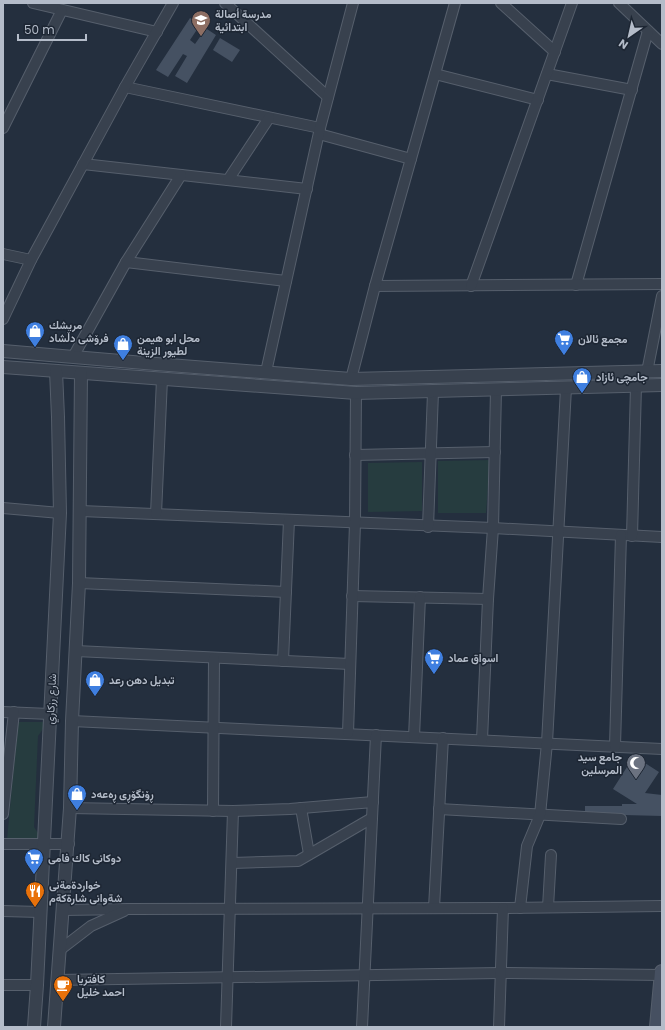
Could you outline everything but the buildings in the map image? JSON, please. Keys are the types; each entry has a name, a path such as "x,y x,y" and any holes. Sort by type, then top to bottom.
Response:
{"main road":[{"path":"657,1027 661,1004 662,972"}],"street":[{"path":"33,3 44,4 62,10 157,32"},
{"path":"3,319 31,260 125,87 173,3"},
{"path":"226,3 328,97"},
{"path":"266,372 328,97 353,3"},
{"path":"351,379 375,286 455,3"},
{"path":"501,3 555,52"},
{"path":"471,286 572,3"},
{"path":"619,3 662,44"},
{"path":"3,128 62,10"},
{"path":"576,285 648,31"},
{"path":"435,74 538,100"},
{"path":"547,74 632,90"},
{"path":"125,87 269,118 320,131 411,159"},
{"path":"228,180 269,118"},
{"path":"83,164 307,189"},
{"path":"73,357 126,262 181,175"},
{"path":"3,254 31,260"},
{"path":"126,262 286,281"},
{"path":"375,286 662,284"},
{"path":"647,372 662,296"},
{"path":"3,351 351,379 662,371"},
{"path":"3,367 356,393 662,385"},
{"name":"شارع رزكاري","path":"34,1027 60,513 56,371"},
{"name":"شارع رزكاري","path":"54,1027 69,844 72,720 79,583 81,373"},
{"path":"306,390 307,375"},
{"path":"156,514 162,379"},
{"path":"632,536 636,386"},
{"path":"520,908 527,846 540,815 559,532 566,388"},
{"path":"482,740 488,599 493,528 496,390"},
{"path":"428,526 433,392"},
{"path":"348,733 355,523 356,393"},
{"path":"58,417 81,417"},
{"path":"355,455 495,452"},
{"path":"3,508 60,513"},
{"path":"80,511 493,528 662,537"},
{"path":"283,661 289,520"},
{"path":"614,746 621,535"},
{"path":"79,583 286,592"},
{"path":"352,596 488,599"},
{"path":"414,736 420,597"},
{"path":"76,652 350,664"},
{"path":"213,811 214,658"},
{"path":"3,712 50,714"},
{"path":"3,814 14,712"},
{"path":"72,720 662,749"},
{"path":"362,1027 376,735"},
{"path":"434,908 443,738"},
{"path":"70,808 233,811 301,808 373,802"},
{"path":"301,808 309,854"},
{"path":"439,809 621,819"},
{"path":"226,1027 233,811"},
{"path":"232,863 298,861 372,818"},
{"path":"3,844 69,844"},
{"path":"548,907 551,855"},
{"path":"63,910 662,906"},
{"path":"499,1027 503,908"},
{"path":"60,949 91,926 128,909"},
{"path":"3,911 40,912"},
{"path":"57,980 228,976 500,973 662,975"},
{"path":"3,985 37,985"}],"green space":[{"path":"490,460 486,513 438,513 438,461"},
{"path":"422,462 422,511 368,512 368,463"},
{"path":"18,722 45,722 43,729 38,736 34,827 38,833 38,840 7,840"}],"place":[{"name":"مدرسة أصالة ابتدائية","path":"201,37"},
{"name":"مريشك فرۆشى دڵشاد","path":"35,348"},
{"name":"مجمع ئالان","path":"564,356"},
{"name":"محل ابو هيمن لطيور الزينة","path":"123,361"},
{"name":"جامچی ئازاد","path":"582,394"},
{"name":"اسواق عماد","path":"434,675"},
{"name":"تبديل دهن رعد","path":"95,697"},
{"name":"جامع سيد المرسلين","path":"636,780"},
{"name":"ڕۆنگۆڕی ڕەعەد","path":"77,811"},
{"name":"دوكانى كاك فامى","path":"34,875"},
{"name":"خواردةمةنى شةوانى شارةكةم","path":"35,908"},
{"name":"كافتريا احمد خليل","path":"63,1002"}]}
